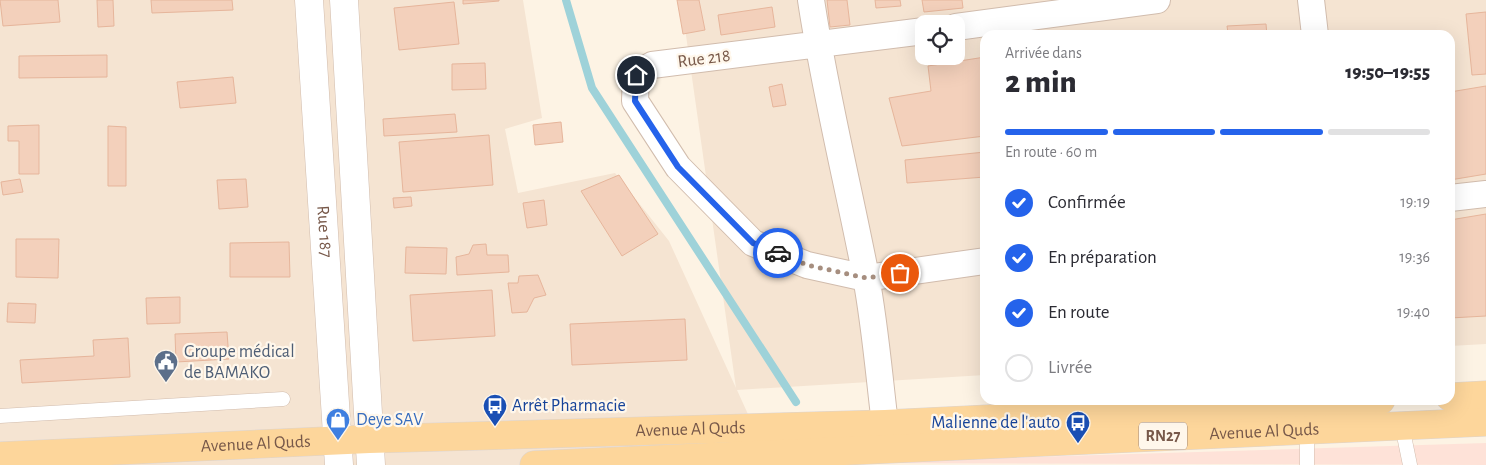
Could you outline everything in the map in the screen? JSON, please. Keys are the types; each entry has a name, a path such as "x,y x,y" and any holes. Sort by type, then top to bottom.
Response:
{"main road":[{"path":"1455,397 1486,395"},
{"name":"Avenue Al Quds","path":"0,456 370,452 773,428 1363,407 1402,426 1486,422"},
{"name":"Avenue Al Quds","path":"534,465 661,462 1307,430 1363,407"}],"street":[{"name":"Rue 187","path":"308,0 339,453"},
{"name":"Rue 187","path":"344,0 370,452"},
{"path":"810,0 817,45 866,278 874,327 885,424"},
{"path":"965,26 1157,0"},
{"path":"1311,0 1314,30"},
{"name":"Rue 218","path":"866,278 807,265 753,243 678,167 635,101 636,75 652,65 915,32"},
{"path":"1455,197 1486,194"},
{"path":"866,278 980,262"}],"lane":[{"path":"0,416 283,399"},
{"path":"1402,426 1410,465"},
{"path":"1307,430 1307,465"}],"shaded area":[{"path":"0,0 523,0 542,118 505,129 518,193 615,173 669,241 736,388 681,0 1486,0 1486,344 1455,346 1455,30 980,30 980,375 737,390 771,465 0,465"},
{"path":"1486,443 1486,465 840,463"}],"building":[{"path":"0,0 58,0 60,22 3,26"},
{"path":"97,0 113,0 114,26 98,27"},
{"path":"151,0 232,0 233,10 152,13"},
{"path":"463,0 499,0 499,1 463,4"},
{"path":"677,0 699,0 705,30 683,34"},
{"path":"827,0 847,0 850,25 830,27"},
{"path":"875,0 900,0 901,6 876,8"},
{"path":"922,0 962,0 963,8 924,12"},
{"path":"454,2 459,44 399,50 394,8"},
{"path":"772,7 775,27 721,35 718,15"},
{"path":"1486,12 1486,74 1472,75 1466,14"},
{"path":"1266,24 1267,30 1228,30 1227,26"},
{"path":"107,55 107,77 19,78 19,56"},
{"path":"980,58 980,137 902,146 889,98 931,91 928,66 965,65 965,60"},
{"path":"485,63 486,89 452,90 452,64"},
{"path":"233,77 236,103 180,108 177,82"},
{"path":"782,84 786,105 773,107 769,87"},
{"path":"1486,86 1486,174 1455,179 1455,91"},
{"path":"455,114 457,132 384,136 383,119"},
{"path":"561,122 563,142 535,145 533,125"},
{"path":"39,125 39,174 19,174 19,141 8,141 8,126"},
{"path":"108,126 126,127 126,186 108,186"},
{"path":"489,135 493,185 403,192 399,142"},
{"path":"980,152 980,177 907,183 905,160"},
{"path":"619,175 658,234 622,256 581,191"},
{"path":"20,179 23,192 3,195 1,182"},
{"path":"246,179 248,207 219,209 217,180"},
{"path":"411,197 412,206 394,208 393,198"},
{"path":"544,200 547,225 527,228 523,203"},
{"path":"1486,214 1486,316 1455,318 1455,219"},
{"path":"16,239 59,239 58,278 16,277"},
{"path":"289,242 290,277 230,277 230,243"},
{"path":"486,244 487,255 508,255 509,272 457,275 456,257 469,254 473,245"},
{"path":"406,247 447,248 446,274 405,273"},
{"path":"538,275 546,295 534,298 527,312 512,313 508,283 518,283 519,276"},
{"path":"492,290 495,336 413,341 410,295"},
{"path":"180,297 180,323 147,324 146,298"},
{"path":"8,303 36,304 35,323 7,322"},
{"path":"685,319 687,360 572,365 570,324"},
{"path":"227,332 229,359 176,362 175,334"},
{"path":"128,338 130,377 22,383 20,360 94,356 93,340"}],"waterway":[{"path":"566,0 592,88 796,402"}],"way so far":[{"path":"778,253 807,265 866,278 900,273"}],"place":[{"name":"Groupe médical de BAMAKO","path":"166,383"},
{"name":"Arrêt Pharmacie","path":"495,427"},
{"name":"Deye SAV","path":"338,441"},
{"name":"Malienne de l'auto","path":"1078,444"}],"route":[{"path":"636,75 635,101 678,167 753,243 778,253"}]}
